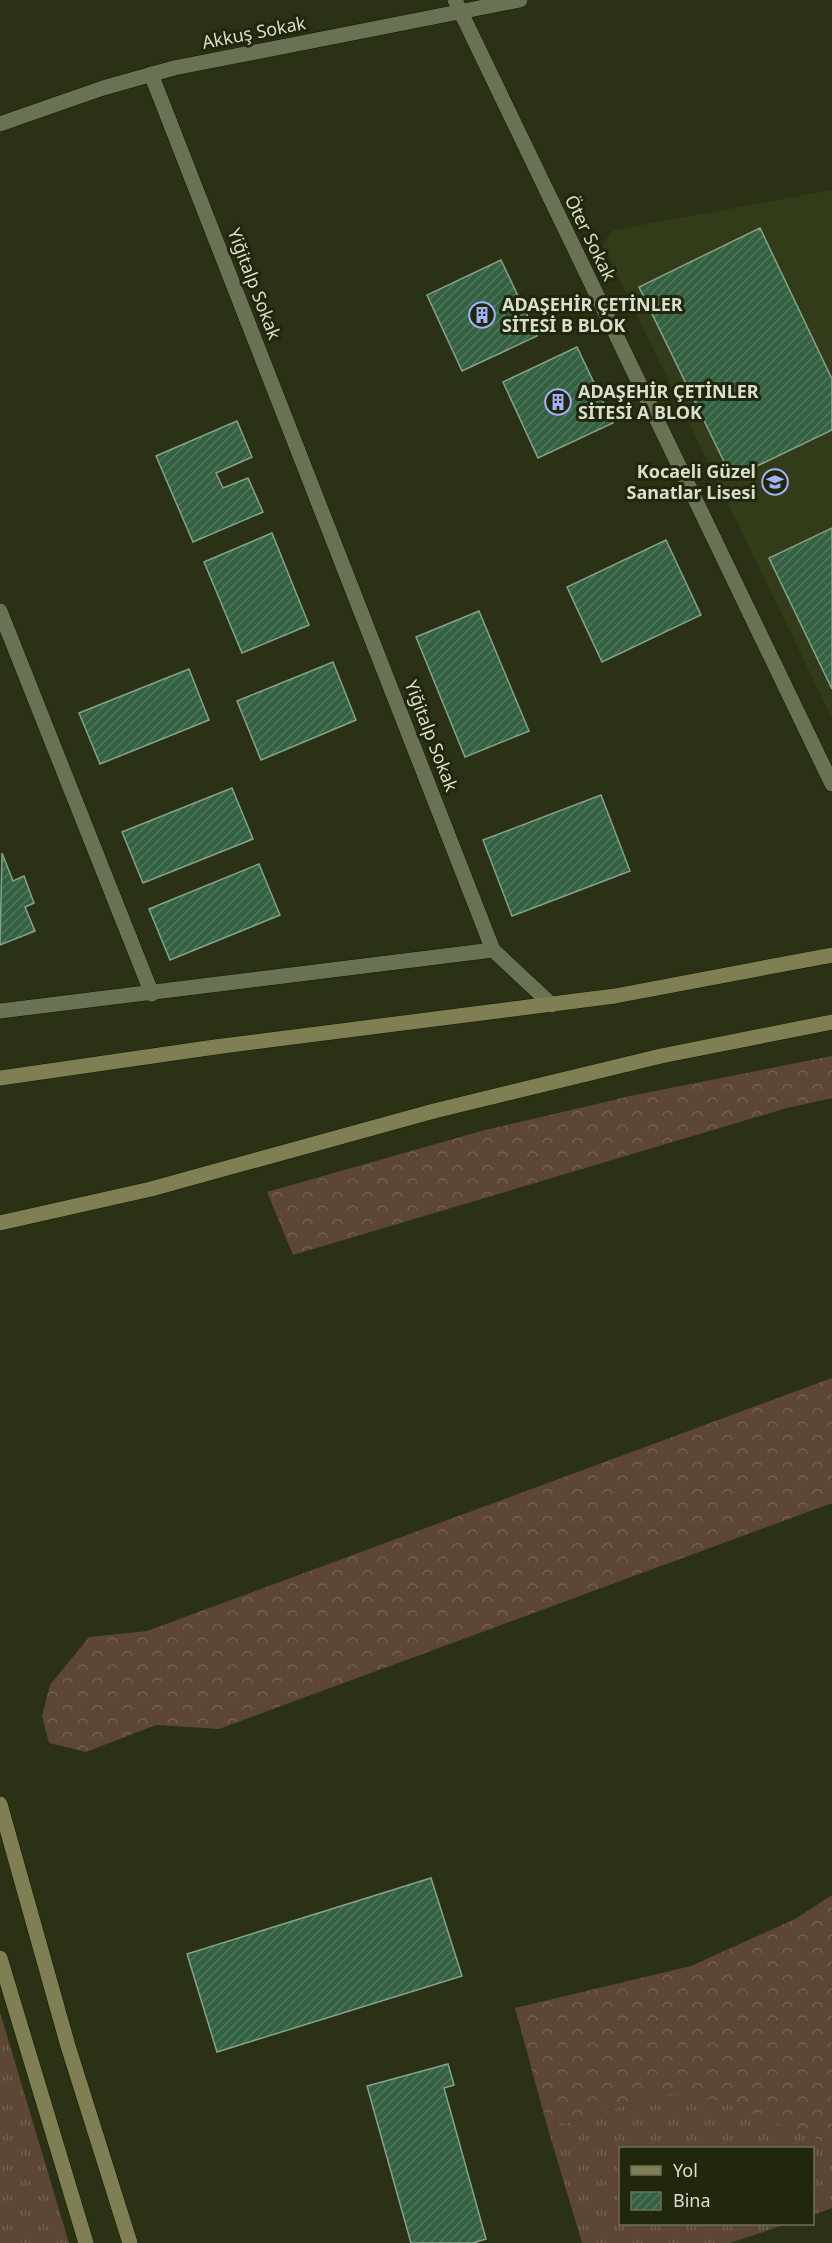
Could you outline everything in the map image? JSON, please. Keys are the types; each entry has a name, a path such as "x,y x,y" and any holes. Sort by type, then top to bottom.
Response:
{"main road":[{"path":"0,1078 615,996 832,955"},
{"path":"0,1223 151,1189 434,1111 650,1058 832,1022"},
{"path":"0,1804 68,2046 130,2243"},
{"path":"0,1958 30,2065 86,2243"}],"street":[{"name":"Akkuş Sokak","path":"0,124 151,74 459,7 520,0"},
{"name":"Öter Sokak","path":"459,7 832,784"},
{"name":"Yiğitalp Sokak","path":"151,74 493,950"},
{"path":"0,611 152,994"},
{"path":"0,1011 493,950 552,1005"}],"shaded area":[{"name":"Kocaeli Güzel Sanatlar Lisesi","path":"832,190 832,718 603,246 613,230"}],"green space":[{"path":"832,1056 832,1098 787,1108 293,1255 267,1192 485,1130 635,1095"},
{"path":"832,1378 832,1503 219,1729 156,1725 86,1752 49,1743 42,1716 50,1685 89,1637 147,1631"},
{"path":"832,1895 832,2145 722,2101 663,2093 548,2129 515,2008 691,1966 795,1919"},
{"path":"0,2012 69,2243 0,2243"},
{"path":"663,2093 722,2100 832,2145 832,2208 814,2215 814,2147 619,2147 619,2225 784,2225 730,2243 582,2243 548,2129"}],"building":[{"path":"760,228 832,379 832,430 732,478 639,287"},
{"name":"ADAŞEHİR ÇETİNLER SİTESİ B BLOK","path":"501,260 537,336 462,371 427,295"},
{"name":"ADAŞEHİR ÇETİNLER SİTESİ A BLOK","path":"577,347 613,423 538,458 503,382"},
{"path":"237,421 252,457 216,473 223,488 248,478 263,512 193,542 156,456"},
{"path":"832,528 832,689 769,558"},
{"path":"272,533 309,625 242,653 204,562"},
{"path":"666,540 701,615 602,662 567,587"},
{"path":"479,611 529,731 465,757 416,637"},
{"path":"333,662 356,720 261,760 237,701"},
{"path":"189,669 209,720 100,764 79,713"},
{"path":"232,788 253,839 143,883 122,832"},
{"path":"601,795 630,871 512,916 483,840"},
{"path":"2,853 13,881 24,876 34,903 25,907 35,931 0,945"},
{"path":"259,864 280,915 170,960 149,909"},
{"path":"431,1878 462,1976 217,2052 187,1954"},
{"path":"448,2064 454,2085 444,2088 486,2239 473,2243 411,2243 367,2086"}],"place":[{"name":"ADAŞEHİR ÇETİNLER SİTESİ B BLOK","path":"482,315"},
{"name":"ADAŞEHİR ÇETİNLER SİTESİ A BLOK","path":"558,402"},
{"name":"Kocaeli Güzel Sanatlar Lisesi","path":"775,482"}]}
